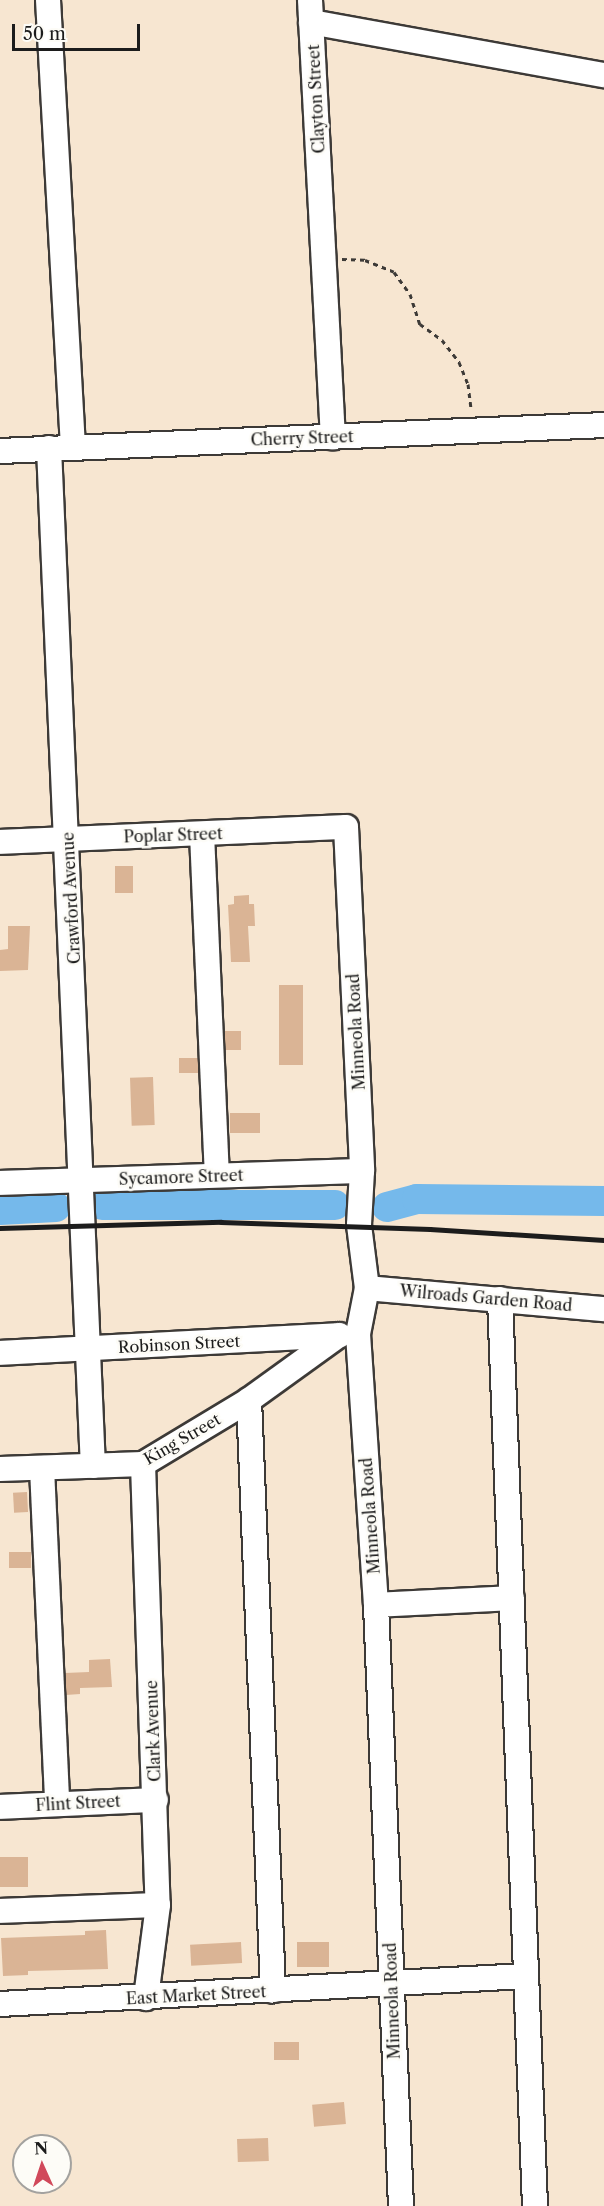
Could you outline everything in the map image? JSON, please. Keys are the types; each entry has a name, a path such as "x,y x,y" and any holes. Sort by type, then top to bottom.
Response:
{"street":[{"name":"Crawford Avenue","path":"48,0 61,448 68,839 93,1466"},
{"name":"Clayton Street","path":"333,437 310,11 604,75"},
{"name":"Cherry Street","path":"0,451 604,425"},
{"name":"Poplar Street","path":"0,842 346,827"},
{"name":"Minneola Road","path":"346,827 362,1171 359,1226 368,1288 348,1335 376,1605 401,2206"},
{"path":"202,834 217,1175"},
{"name":"Sycamore Street","path":"0,1183 362,1171"},
{"name":"Wilroads Garden Road","path":"368,1288 604,1309"},
{"path":"500,1299 535,2206"},
{"name":"Robinson Street","path":"0,1353 348,1335"},
{"name":"King Street","path":"0,1469 143,1464 249,1400 348,1335"},
{"path":"249,1400 273,1991"},
{"name":"Clark Avenue","path":"143,1464 158,1905 146,1998"},
{"path":"42,1468 57,1804"},
{"path":"376,1605 512,1598"},
{"name":"Flint Street","path":"0,1807 156,1800"},
{"path":"0,1911 158,1905"},
{"name":"East Market Street","path":"0,2004 526,1976"}],"path":[{"path":"325,260 365,260 394,273 410,294 420,324 442,340 459,362 468,384 473,430"}],"building":[{"path":"115,866 133,866 133,893 115,893"},
{"path":"249,895 249,904 254,904 255,926 248,926 250,962 231,962 228,905 234,904 234,896"},
{"path":"8,926 30,926 28,970 0,971 0,950 8,949"},
{"path":"279,985 303,985 303,1065 279,1065"},
{"path":"225,1031 241,1031 241,1050 225,1050"},
{"path":"179,1058 198,1058 198,1073 179,1073"},
{"path":"153,1077 155,1125 132,1126 130,1078"},
{"path":"230,1113 260,1113 260,1133 230,1133"},
{"path":"27,1492 28,1512 14,1513 13,1493"},
{"path":"9,1552 31,1552 31,1568 9,1568"},
{"path":"110,1659 112,1687 80,1688 80,1694 66,1695 65,1673 89,1672 89,1660"},
{"path":"0,1857 28,1857 28,1887 0,1887"},
{"path":"106,1930 108,1969 28,1971 28,1975 3,1976 1,1938 85,1935 85,1931"},
{"path":"241,1942 242,1963 191,1966 190,1945"},
{"path":"297,1942 329,1942 329,1967 297,1967"},
{"path":"274,2042 299,2042 299,2060 274,2060"},
{"path":"344,2102 346,2124 314,2127 312,2105"},
{"path":"268,2138 269,2161 238,2162 237,2139"}],"waterway":[{"path":"387,1207 417,1199 604,1201"},
{"path":"102,1205 335,1205"},
{"path":"0,1210 56,1207"}],"railway":[{"path":"0,1228 221,1222 430,1229 604,1240"}]}
